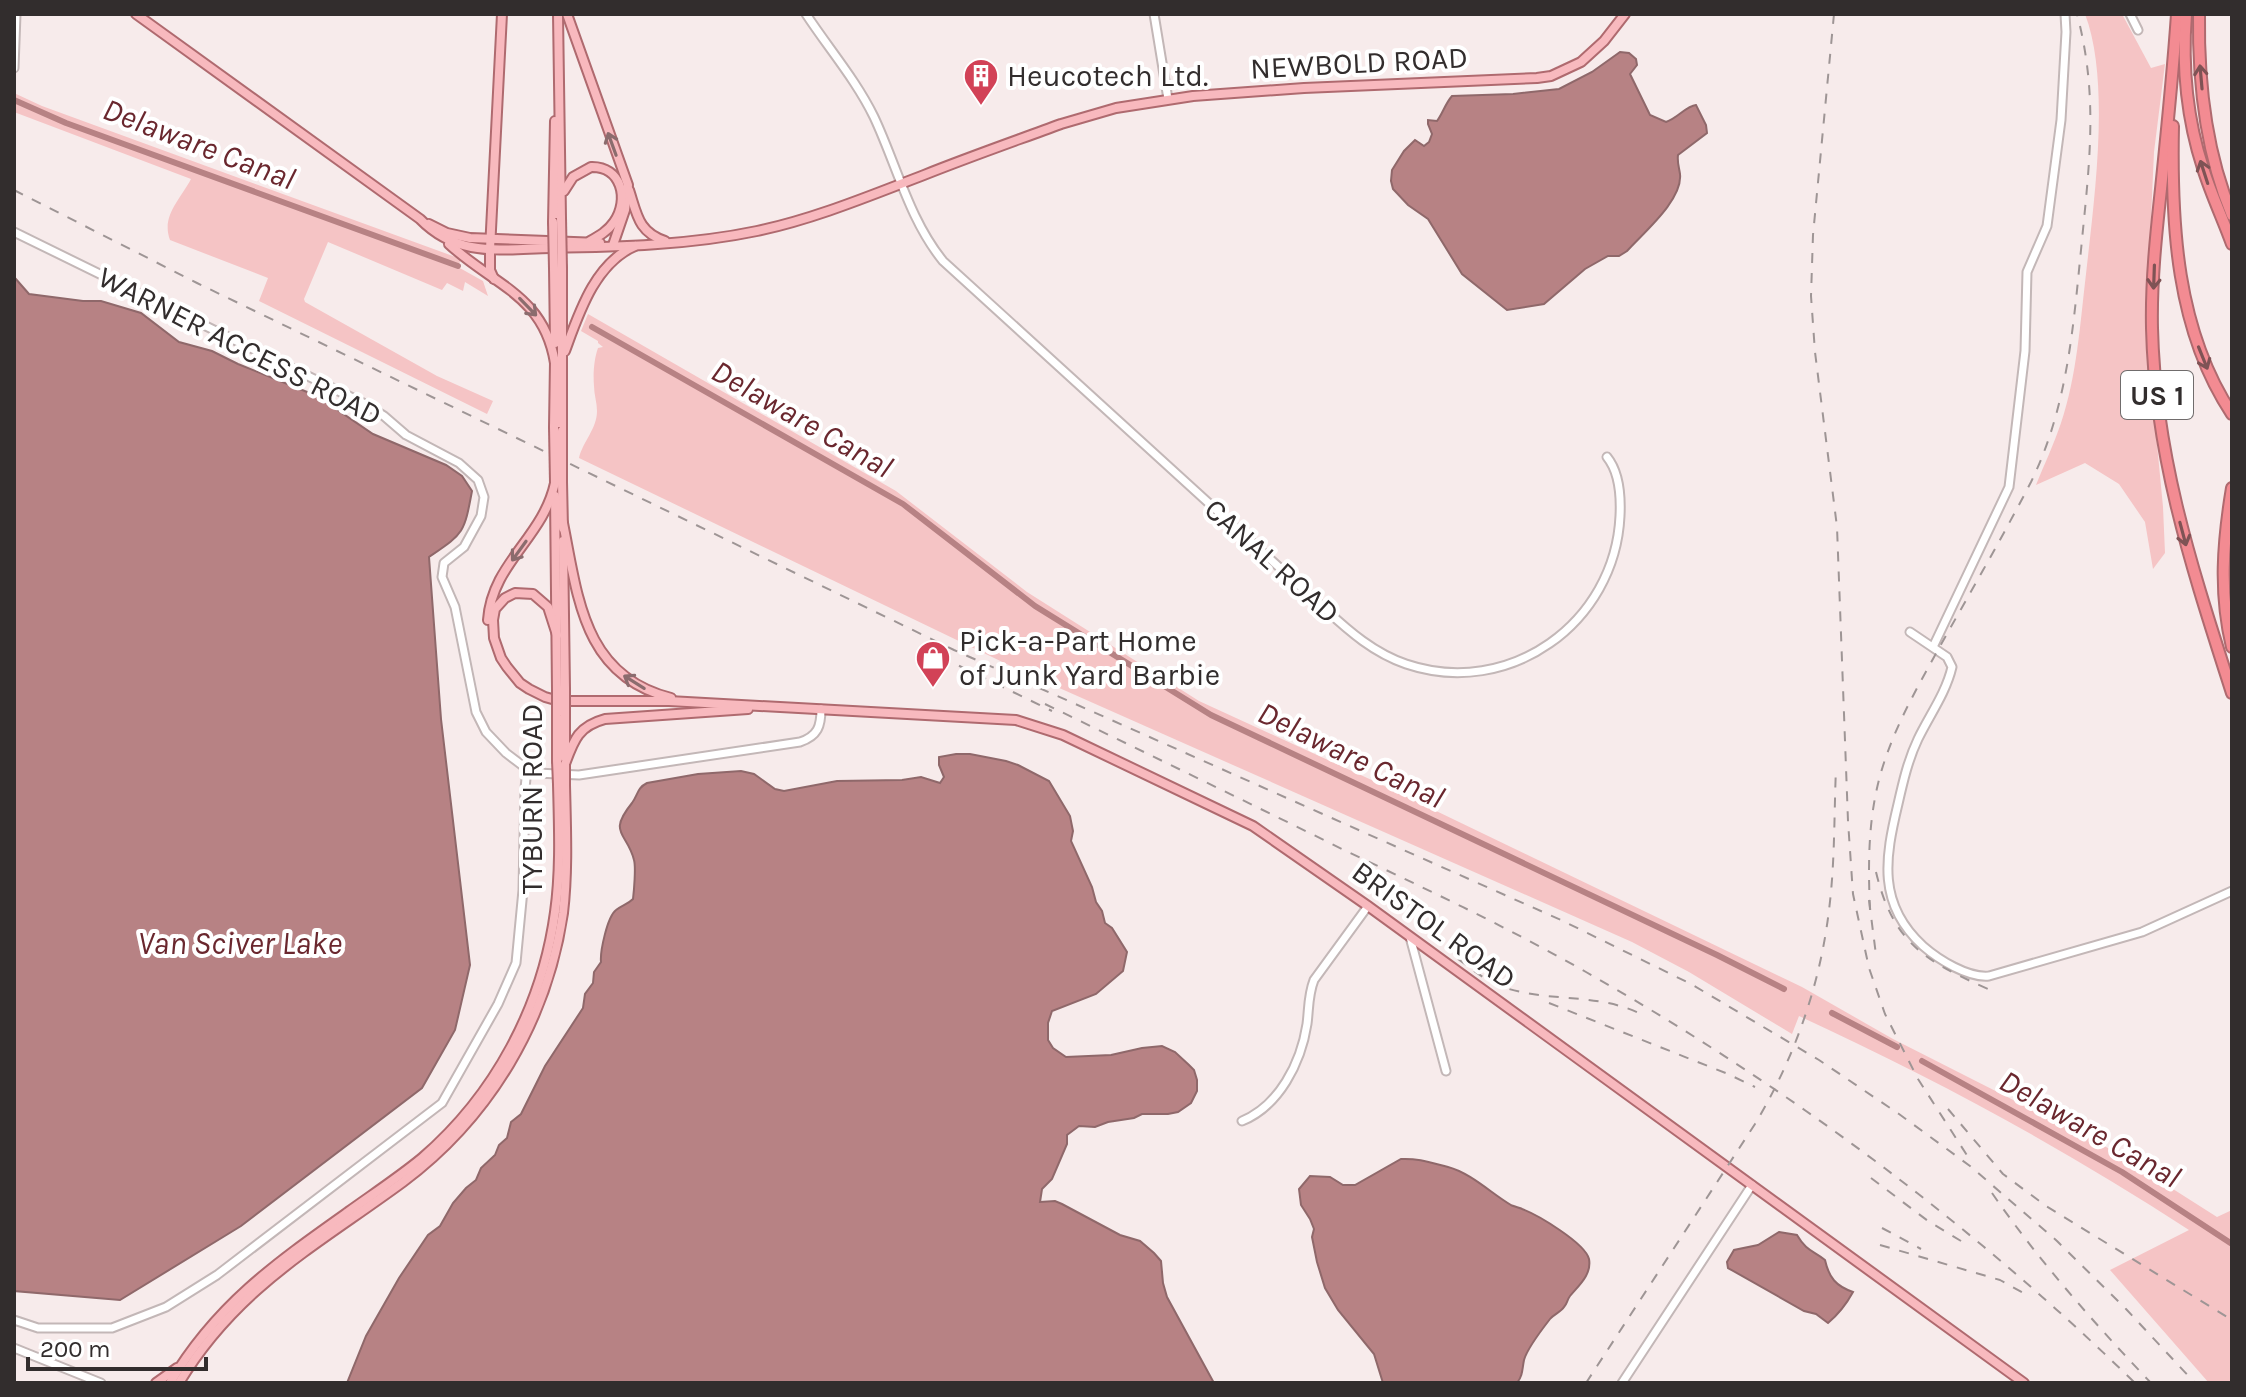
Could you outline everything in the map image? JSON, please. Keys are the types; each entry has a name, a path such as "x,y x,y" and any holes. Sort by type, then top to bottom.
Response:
{"highway":[{"name":"US 1","path":"2174,14 2171,88 2155,245 2153,347 2165,456 2185,541 2232,693"},
{"path":"2155,245 2160,134 2174,14"},
{"path":"2186,14 2185,68 2192,127 2203,170 2232,244"},
{"path":"2199,14 2201,76 2210,138 2217,174 2232,215"},
{"path":"2171,88 2174,215 2185,302 2205,364 2231,413"},
{"path":"2210,138 2232,201"},
{"path":"2232,488 2222,580 2232,647"}],"main road":[{"path":"136,14 420,219 515,293 539,318 558,363"},
{"path":"494,279 490,270 490,244 502,14"},
{"name":"TYBURN ROAD","path":"557,220 562,203 558,14"},
{"path":"567,14 643,228 657,238 674,243"},
{"name":"NEWBOLD ROAD","path":"490,244 600,247 674,243 784,225 1096,113 1168,99 1304,88 1551,76 1581,62 1604,41 1625,14"},
{"name":"TYBURN ROAD","path":"558,60 553,154 558,268 557,635 561,689"},
{"path":"562,203 568,183 585,168 603,168 616,178 622,190 621,208 610,227 590,241"},
{"path":"613,245 625,210 628,185"},
{"path":"420,219 456,236 490,244"},
{"path":"446,241 464,246 490,244"},
{"name":"NEWBOLD ROAD","path":"490,244 590,241 613,245"},
{"path":"558,363 600,272 613,259 642,244"},
{"path":"559,482 543,517 502,574 491,599 489,633 500,666 521,689 551,703 570,706 736,705"},
{"name":"TYBURN ROAD","path":"179,1383 203,1347 249,1296 282,1268 432,1159 469,1121 503,1075 533,1021 558,939 566,883 561,762 563,523 559,482"},
{"path":"563,523 580,604 592,638 607,660 633,682 660,695 736,705"},
{"path":"557,635 548,607 533,594 515,593 495,609 493,629 501,658 520,683 545,697 570,701 736,705"},
{"name":"BRISTOL ROAD","path":"736,705 998,717 1046,727 1253,826 1368,906 2024,1383"},
{"path":"561,762 578,734 605,719 764,706"},
{"name":"TYBURN ROAD","path":"170,1383 213,1322 260,1276 434,1147 466,1113 500,1067 533,1000 549,947 559,873 562,785"},
{"path":"156,1383 183,1362"}],"street":[{"path":"14,68 16,14"},
{"name":"CANAL ROAD","path":"806,14 867,103 926,237 952,271 1370,647 1408,665 1462,672 1487,669 1528,656 1554,641 1590,605 1610,568 1617,541 1620,492 1614,466 1607,457"},
{"path":"1154,14 1168,99"},
{"path":"1933,647 2009,487 2025,351 2027,272 2047,226 2061,120 2065,14"},
{"path":"2130,14 2138,30"},
{"name":"WARNER ACCESS ROAD","path":"14,232 365,404 406,435 459,463 478,480 484,497 481,516 464,547 444,563 442,577 455,607 476,712 497,745 527,769"},
{"path":"1910,632 1950,659 1952,664 1911,755 1889,839 1888,886 1897,911 1925,948 1965,971 1989,976 2142,932 2232,891"},
{"path":"14,1320 38,1328 112,1328 166,1307 217,1275 442,1103 498,1004 516,963 523,890 527,769 548,774 589,774 800,742 818,732 821,709"},
{"path":"1242,1121 1264,1109 1281,1090 1303,1044 1310,989 1314,980 1368,906"},
{"path":"1410,937 1446,1071"},
{"path":"1622,1383 1752,1185"},
{"path":"14,1348 101,1383"}],"shaded area":[{"path":"2085,14 2122,14 2151,68 2165,64 2154,152 2146,329 2165,553 2153,569 2145,522 2119,484 2085,463 2036,485 2058,431 2071,386 2093,212 2099,107 2093,42"},
{"path":"14,93 42,106 461,259 458,267 483,281 488,296 465,282 463,291 447,283 442,290 328,242 304,299 437,376 493,401 487,414 259,301 268,278 170,240 170,216 191,179 14,112"},
{"path":"588,314 896,491 1027,592 1199,701 1376,782 1802,987 1893,1039 2110,1149 2217,1217 2232,1210 2232,1383 2209,1383 2110,1270 2189,1230 2047,1143 1899,1064 1799,1016 1792,1034 1689,972 1632,942 1021,671 579,458 596,417 594,367 598,348 603,347 581,331"}],"water":[{"path":"1620,52 1629,53 1636,59 1637,65 1630,74 1650,115 1666,122 1696,105 1707,133 1678,155 1680,174 1675,194 1661,216 1627,251 1619,256 1608,256 1585,269 1544,304 1507,310 1462,274 1428,219 1393,189 1392,170 1415,140 1424,146 1429,142 1432,134 1428,120 1437,121 1452,96 1559,89 1592,72"},
{"name":"Van Sciver Lake","path":"14,259 15,278 29,294 101,301 141,313 179,342 212,351 317,396 373,434 446,465 462,476 472,491 461,531 429,557 441,719 470,965 455,1030 422,1088 241,1226 120,1300 14,1291"},
{"path":"956,754 1006,761 1049,781 1070,816 1071,841 1105,923 1112,928 1127,952 1123,971 1096,994 1052,1011 1048,1040 1053,1048 1066,1057 1111,1055 1162,1046 1175,1052 1194,1070 1197,1091 1191,1103 1178,1112 1142,1114 1095,1127 1079,1126 1067,1135 1067,1144 1052,1179 1042,1189 1040,1202 1062,1204 1120,1235 1140,1241 1154,1253 1161,1261 1167,1297 1214,1383 347,1383 366,1336 399,1278 428,1235 440,1226 453,1203 476,1180 481,1168 507,1138 511,1122 521,1114 545,1066 583,1008 585,994 601,962 610,920 616,910 633,899 634,860 620,827 641,787 647,783 698,774 741,771 754,774 775,789 784,791 837,781 921,777 940,783 944,777 939,757"},
{"path":"1401,1159 1431,1162 1465,1174 1511,1205 1560,1230 1586,1253 1589,1265 1584,1280 1528,1350 1517,1383 1383,1383 1374,1354 1338,1310 1325,1288 1312,1237 1314,1229 1301,1205 1299,1189 1310,1176 1330,1177 1343,1185 1355,1185"},
{"path":"1779,1232 1797,1235 1807,1248 1825,1260 1834,1280 1853,1292 1828,1323 1728,1268 1727,1262 1734,1250 1758,1245"}],"waterway":[{"name":"Delaware Canal","path":"14,100 66,123 458,266"},
{"name":"Delaware Canal","path":"592,327 903,504 1035,606 1211,715 1784,989"},
{"name":"Delaware Canal","path":"1832,1013 1897,1047"},
{"name":"Delaware Canal","path":"1922,1061 2122,1172 2232,1244"}],"railway":[{"path":"1834,14 1813,235 1811,296 1837,527 1853,894 1869,968 1885,1014 1918,1079 1970,1160"},
{"path":"1870,910 1869,859 1873,809 1891,742 1922,679 2031,482 2061,397 2075,310 2089,160 2088,74 2077,14"},
{"path":"14,190 197,283 954,650 1561,920 1691,984 1819,1060 1970,1166 2057,1241 2195,1383"},
{"path":"941,657 1052,711"},
{"path":"1045,704 1496,924 1586,972 1733,1061 1942,1212 2008,1267 2135,1383"},
{"path":"1586,1383 1755,1124 1793,1048 1812,994 1825,938 1832,875 1836,768"},
{"path":"1876,872 1892,916 1915,947 1946,969 1988,989"},
{"path":"1869,900 1876,955"},
{"path":"1458,959 1486,979 1506,988 1606,1003 1639,1013"},
{"path":"1549,1003 1755,1087"},
{"path":"1948,1109 2003,1174 2046,1206 2232,1320"},
{"path":"1871,1178 1928,1221 1966,1244"},
{"path":"1992,1193 2068,1291 2151,1383"},
{"path":"1882,1228 1921,1249"},
{"path":"1880,1245 2000,1280 2027,1295"}],"place":[{"name":"Heucotech Ltd.","path":"981,107"},
{"name":"Pick-a-Part Home of Junk Yard Barbie","path":"933,689"}]}
